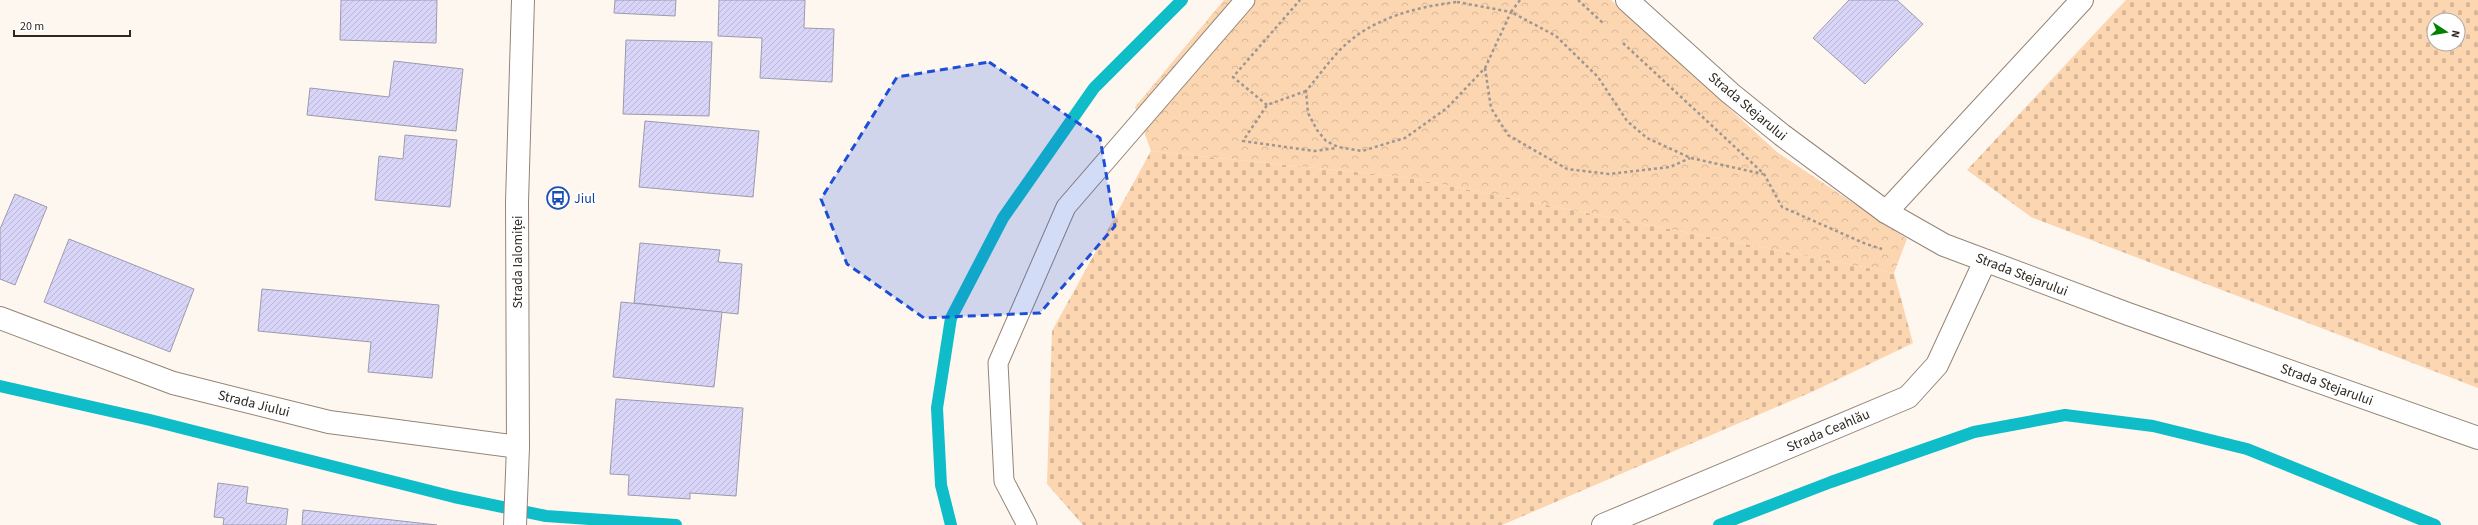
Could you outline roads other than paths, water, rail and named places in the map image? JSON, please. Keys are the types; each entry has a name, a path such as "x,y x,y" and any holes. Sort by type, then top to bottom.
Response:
{"street":[{"name":"Strada Ialomiței","path":"515,525 518,447 517,202 523,0"},
{"name":"Strada Stejarului","path":"1627,0 1730,93 1782,135 1886,212 1944,245 2128,314 2478,438"},
{"path":"1886,212 2082,0"},
{"name":"Strada Ceahlău","path":"1603,525 1908,397 1937,365 1985,261"},
{"name":"Strada Jiului","path":"0,318 174,383 321,420 518,447"}],"lane":[{"path":"1027,525 1004,481 998,363 1066,207 1245,0"}],"waterway":[{"path":"951,525 941,485 937,408 951,318 1003,218 1094,88 1182,0"},
{"path":"0,386 150,420 454,497 546,516 676,525"},
{"path":"1719,525 1831,482 1974,432 2065,415 2153,426 2247,449 2435,525"}],"place":[{"name":"Jiul","path":"558,198"}]}
